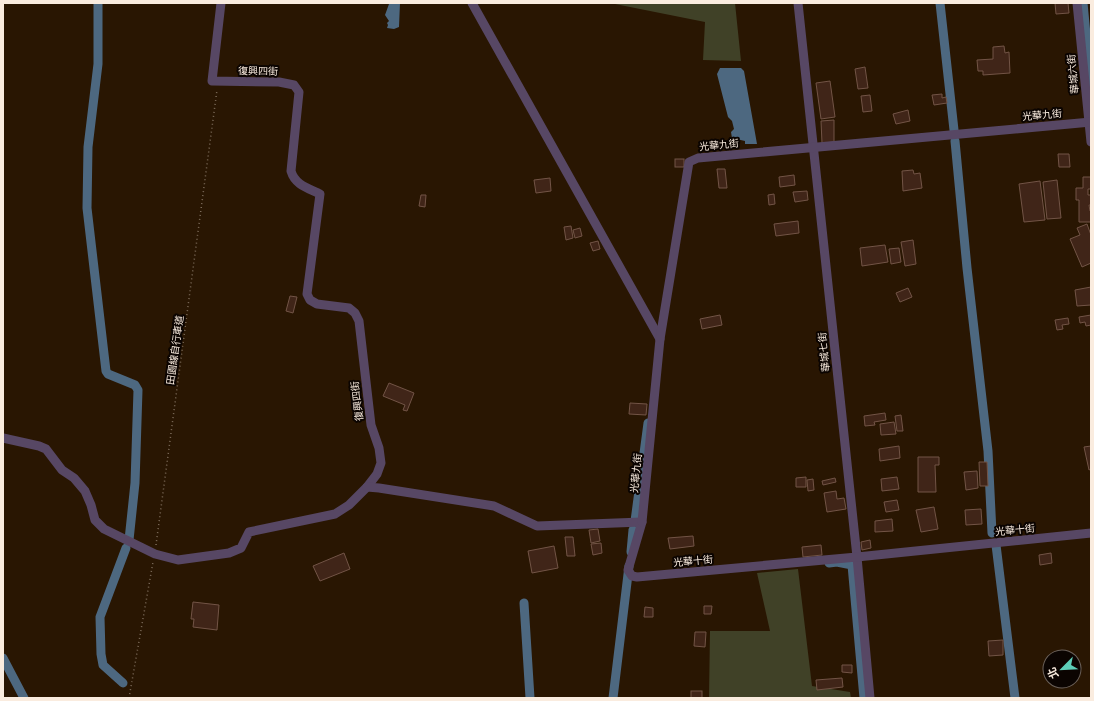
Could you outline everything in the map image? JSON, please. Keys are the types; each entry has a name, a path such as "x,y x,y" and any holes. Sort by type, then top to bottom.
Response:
{"street":[{"path":"218,81 212,81 221,3"},
{"path":"472,3 660,339"},
{"name":"華城七街","path":"798,3 857,557 870,698"},
{"name":"華城六街","path":"1076,3 1091,142"},
{"name":"復興四街","path":"3,438 46,449 62,470 74,478 85,492 94,520 104,529 155,554 178,560 229,553 241,548 249,532 335,514 348,505 378,474 381,463 379,448 371,425 359,321 355,313 349,308 317,304 310,300 307,294 320,194 298,183 293,177 291,171 299,92 294,85 279,82 218,81"},
{"name":"光華九街","path":"642,522 660,339 689,162 698,158 1090,122"},
{"path":"367,487 494,506 537,526 642,522"},
{"name":"光華十街","path":"642,522 628,570 632,576 638,577 857,557 1091,533"}],"path":[{"name":"田園線自行車道","path":"129,698 155,554 218,81"}],"green space":[{"path":"610,3 735,3 741,61 703,60 705,22"},
{"path":"798,569 812,686 850,692 851,698 709,698 710,631 770,631 757,573"}],"water":[{"path":"387,3 400,3 399,27 394,29 387,28 387,23 389,21 385,15 389,4"},
{"path":"720,68 741,68 744,71 757,144 745,144 745,141 732,138 731,132 734,129 732,121 728,117 717,74"}],"building":[{"path":"1055,3 1068,3 1069,13 1056,14"},
{"path":"1004,46 1005,53 1009,52 1010,73 983,75 983,71 978,71 977,60 993,59 993,47"},
{"path":"865,67 868,88 858,89 855,69"},
{"path":"830,81 835,117 821,119 816,83"},
{"path":"942,94 942,98 946,97 947,103 934,105 932,95"},
{"path":"870,95 872,111 863,112 861,96"},
{"path":"908,110 910,121 896,124 893,114"},
{"path":"834,120 834,142 822,143 821,121"},
{"path":"1058,154 1069,154 1070,167 1059,167"},
{"path":"675,159 684,159 684,167 675,167"},
{"path":"717,169 725,169 727,188 719,188"},
{"path":"913,170 914,174 920,173 922,188 903,191 902,171"},
{"path":"794,175 795,185 780,187 779,177"},
{"path":"1083,177 1091,177 1091,189 1088,189 1088,195 1091,195 1091,205 1089,205 1090,211 1091,210 1091,222 1079,222 1079,200 1076,200 1076,188 1083,188"},
{"path":"550,178 551,191 536,193 534,180"},
{"path":"1057,180 1061,218 1047,219 1043,182"},
{"path":"1040,181 1045,220 1024,222 1019,184"},
{"path":"807,191 808,200 795,202 793,192"},
{"path":"774,194 775,204 769,205 768,195"},
{"path":"421,195 426,195 425,207 419,206"},
{"path":"798,221 799,233 776,236 774,224"},
{"path":"1087,224 1091,235 1091,263 1082,267 1070,239 1080,235 1077,228"},
{"path":"571,226 573,238 566,240 564,227"},
{"path":"580,228 582,236 575,238 573,230"},
{"path":"913,240 916,264 905,266 901,242"},
{"path":"598,241 600,249 593,251 590,243"},
{"path":"885,245 888,262 862,266 860,248"},
{"path":"899,248 901,262 891,264 889,249"},
{"path":"1091,287 1091,305 1077,306 1075,290"},
{"path":"908,288 912,297 900,302 896,293"},
{"path":"290,296 297,297 293,313 286,311"},
{"path":"720,315 722,325 702,329 700,319"},
{"path":"1091,315 1091,325 1086,326 1085,322 1080,323 1079,317"},
{"path":"1068,318 1069,324 1062,325 1063,329 1057,330 1055,320"},
{"path":"389,383 414,393 407,411 403,410 405,405 383,396"},
{"path":"630,403 647,404 646,415 629,414"},
{"path":"885,413 886,420 874,422 875,425 865,426 864,416"},
{"path":"901,415 903,431 897,431 895,416"},
{"path":"894,422 896,434 881,435 880,424"},
{"path":"899,446 900,458 880,461 879,449"},
{"path":"1091,446 1091,469 1089,470 1084,447"},
{"path":"918,457 939,457 939,465 935,465 936,492 918,492"},
{"path":"979,462 987,462 988,486 980,486"},
{"path":"977,471 978,488 966,490 964,472"},
{"path":"806,477 806,487 796,487 796,478"},
{"path":"897,477 899,489 882,491 881,479"},
{"path":"835,478 836,482 823,485 822,481"},
{"path":"813,479 814,490 808,491 807,480"},
{"path":"836,491 837,499 844,498 846,509 827,512 824,493"},
{"path":"897,500 899,510 886,512 884,502"},
{"path":"934,507 938,529 921,532 916,510"},
{"path":"981,509 982,524 966,525 965,510"},
{"path":"892,519 893,531 875,532 875,521"},
{"path":"598,529 600,541 591,543 589,530"},
{"path":"693,536 694,546 670,549 668,538"},
{"path":"565,537 573,537 575,556 567,556"},
{"path":"870,540 871,548 862,550 861,542"},
{"path":"601,543 602,553 593,555 591,544"},
{"path":"821,545 822,555 803,557 802,547"},
{"path":"554,546 558,568 532,573 528,551"},
{"path":"344,553 350,569 320,581 313,566"},
{"path":"1051,553 1052,563 1040,565 1039,555"},
{"path":"193,602 219,605 217,630 193,627 194,619 191,619"},
{"path":"704,606 712,606 711,614 704,614"},
{"path":"645,607 653,608 653,617 644,617"},
{"path":"695,632 706,632 705,647 694,646"},
{"path":"1003,640 1003,655 989,656 988,641"},
{"path":"842,665 852,665 852,673 842,672"},
{"path":"842,678 843,687 817,690 816,680"},
{"path":"691,691 702,691 702,698 691,698"}],"waterway":[{"path":"98,3 98,64 88,147 87,208 106,371 108,374 135,385 138,390 135,483 129,540"},
{"path":"940,3 954,130"},
{"path":"1083,3 1091,87"},
{"path":"955,141 967,268 988,451 992,533"},
{"path":"635,521 648,423"},
{"path":"631,552 633,530"},
{"path":"996,545 1015,698"},
{"path":"123,683 103,665 101,654 100,617 126,548"},
{"path":"829,563 837,562 852,565 864,698"},
{"path":"613,698 629,566"},
{"path":"524,603 530,698"},
{"path":"3,658 24,698"}]}
